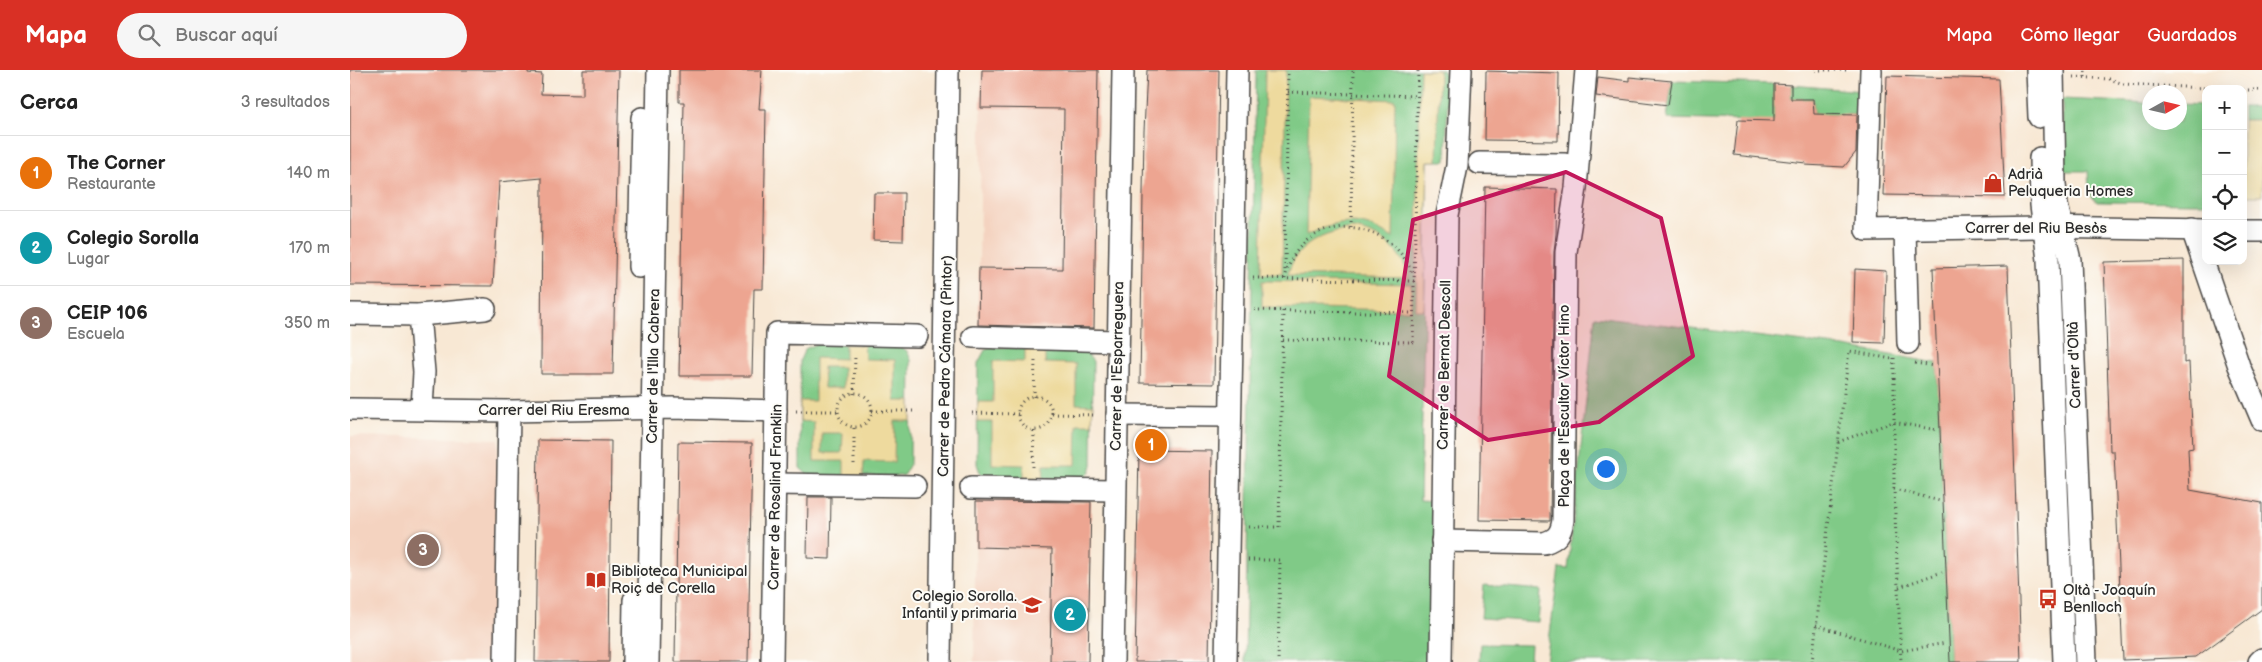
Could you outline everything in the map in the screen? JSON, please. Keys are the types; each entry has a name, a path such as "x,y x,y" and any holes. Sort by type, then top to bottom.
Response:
{"street":[{"name":"Carrer de l'Illa Cabrera","path":"643,70 648,662"},
{"name":"Carrer de l'Illa Cabrera","path":"633,662 658,70"},
{"name":"Carrer de Pedro Cámara (Pintor)","path":"940,662 948,70"},
{"name":"Carrer de l'Esparreguera","path":"1113,662 1117,341 1124,70"},
{"path":"1226,662 1236,70"},
{"name":"Carrer de Bernat Descoll","path":"1441,662 1447,215 1457,166 1461,70"},
{"path":"1479,163 1571,161 1586,70"},
{"name":"Carrer del Riu Besòs","path":"1871,70 1866,230 2053,227 2199,229"},
{"name":"Carrer d'Oltà","path":"2037,70 2041,204 2070,260 2086,662"},
{"name":"Carrer d'Oltà","path":"2062,73 2053,227 2048,260 2064,662"},
{"name":"Plaça de l'Escultor Víctor Hino","path":"1442,541 1544,543 1554,540 1561,533 1563,520 1566,252 1571,161"},
{"path":"1905,229 1906,355"},
{"path":"2199,229 2239,366 2262,420"},
{"path":"2247,231 2262,231"},
{"path":"350,314 420,315 484,309"},
{"path":"420,315 424,372 422,410"},
{"name":"Carrer de Rosalind Franklin","path":"772,662 777,333 855,335"},
{"path":"855,335 917,336"},
{"path":"974,337 1117,341"},
{"name":"Carrer del Riu Eresma","path":"350,409 509,411 672,408 776,411"},
{"path":"504,662 509,411"},
{"path":"1117,415 1230,416"},
{"path":"775,484 915,486"},
{"path":"971,488 1115,490"},
{"path":"2258,662 2262,659"}],"path":[{"path":"1285,279 1288,70"},
{"path":"1351,227 1352,70"},
{"path":"1283,340 1412,342 1418,70"},
{"path":"1815,70 1848,70"},
{"path":"2085,70 2085,77"},
{"path":"2062,73 2110,79 2123,84 2202,88"},
{"path":"2247,90 2262,90"},
{"path":"1288,92 1417,96"},
{"path":"1285,279 1288,262 1294,251 1306,242 1335,228 1351,227 1375,232 1397,249 1411,269 1414,282"},
{"path":"1233,277 1414,282"},
{"path":"1232,310 1413,313"},
{"path":"1228,526 1279,527 1284,311"},
{"path":"854,394 855,335"},
{"path":"1034,396 1035,339"},
{"path":"1812,662 1849,351 1893,359 1906,355 1934,366"},
{"path":"1893,359 1906,355"},
{"path":"1893,359 1894,489 1901,662"},
{"path":"854,394 868,401 872,411 868,421 854,427 841,420 838,411 844,397 854,394"},
{"path":"1034,396 1021,404 1018,414 1021,423 1034,430 1044,427 1052,414"},
{"path":"1034,396 1048,404 1052,414"},
{"path":"776,411 838,411"},
{"path":"872,411 916,411"},
{"path":"972,413 1018,414"},
{"path":"1052,414 1117,415"},
{"path":"1838,442 1893,422 1937,430"},
{"path":"854,427 854,486"},
{"path":"1033,489 1034,430"},
{"path":"1894,489 1940,501"},
{"path":"1228,560 1280,560 1278,662"},
{"path":"1898,587 1942,572"},
{"path":"1816,625 1901,652 1946,643"}],"highlighted area":[{"path":"1566,172 1661,218 1693,356 1599,422 1488,440 1389,376 1413,220"}],"shaded area":[{"path":"982,70 1098,70 1094,332 978,330"},
{"path":"350,436 498,439 493,662 350,662"},
{"name":"Colegio Sorolla. Infantil y primaria","path":"976,497 1091,499 1088,662 974,662"}],"green space":[{"path":"1256,70 1442,70 1448,79 1446,161 1428,161 1420,500 1436,501 1434,662 1245,662"},
{"path":"1672,81 1774,84 1774,121 1803,121 1802,139 1758,121 1667,119"},
{"path":"1791,85 1862,91 1858,115 1814,114 1813,99 1791,99"},
{"path":"2062,99 2142,103 2142,130 2187,130 2187,104 2202,105 2202,203 2097,202 2090,192 2088,171 2064,171"},
{"path":"2247,107 2262,107 2262,120 2247,120"},
{"path":"1595,316 1844,347 1937,363 1950,662 1546,662 1559,568 1568,569"},
{"path":"816,344 898,345 907,351 911,360 910,464 903,476 809,476 800,468 800,360 805,349"},
{"path":"993,347 1083,350 1093,361 1092,466 1089,473 1083,479 987,479 981,475 977,464 978,363 985,350"},
{"path":"1484,585 1541,590 1538,622 1481,618"},
{"path":"1480,644 1531,645 1530,662 1479,662"}],"sand":[{"path":"1265,70 1286,70 1282,274 1261,274"},
{"path":"1420,70 1439,70 1437,161 1428,161 1424,310 1416,310"},
{"path":"1309,96 1395,100 1393,238 1370,227 1350,223 1330,226 1306,235"},
{"path":"2247,120 2262,120 2262,196 2247,196"},
{"path":"1353,229 1381,239 1389,245 1402,260 1409,278 1288,275 1297,255 1312,242 1322,237"},
{"path":"1262,281 1411,284 1411,310 1262,307"},
{"path":"845,344 864,345 865,359 895,360 895,401 911,401 911,421 895,421 894,462 864,461 863,478 844,478 844,461 814,461 814,422 800,421 800,401 815,401 815,358 845,359","holes":["823,367 843,367 843,388 824,388","822,433 843,433 842,453 822,453"]},
{"path":"1025,347 1045,347 1045,363 1076,364 1076,404 1093,405 1092,424 1077,424 1076,465 1044,465 1043,481 1024,481 1024,465 992,464 992,422 977,422 978,402 993,402 993,361 1025,362"}],"building":[{"path":"350,70 528,70 528,73 542,74 541,94 583,95 583,70 619,70 613,374 541,374 542,178 499,182 493,286 350,285"},
{"path":"679,70 762,70 759,109 766,109 763,289 754,289 752,376 679,376 684,102 679,102"},
{"path":"982,70 1098,70 1094,328 978,325 979,268 1062,269 1064,109 981,108"},
{"path":"1147,70 1219,70 1214,384 1140,383 1144,131"},
{"path":"1486,71 1559,73 1558,141 1485,140"},
{"path":"1887,76 1999,79 2005,197 1883,195"},
{"path":"1598,77 1629,81 1629,77 1672,81 1668,105 1596,96"},
{"path":"1774,84 1791,85 1791,99 1813,99 1814,114 1857,115 1856,152 1844,167 1805,165 1806,163 1734,155 1738,120 1774,121"},
{"path":"1485,187 1557,189 1554,252 1550,521 1479,520"},
{"path":"874,193 904,193 903,241 873,240"},
{"path":"2184,260 2184,363 2189,362 2193,448 2188,449 2190,490 2262,503 2262,609 2196,657 2123,660 2114,451 2110,451 2104,262"},
{"path":"2008,266 2021,662 1950,662 1933,268"},
{"path":"1855,269 1886,271 1884,343 1853,342"},
{"path":"538,440 611,441 609,662 535,662"},
{"path":"678,442 752,443 748,662 675,662"},
{"path":"1139,450 1212,451 1209,662 1135,662"},
{"path":"808,497 831,497 830,559 807,558"},
{"path":"976,501 1091,502 1088,662 1050,662 1052,549 976,547"}],"place":[{"name":"Adrià Peluqueria Homes","path":"1993,183"},
{"name":"The Corner","path":"1151,445"},
{"name":"CEIP 106","path":"423,550"},
{"name":"Biblioteca Municipal Roiç de Corella","path":"596,580"},
{"name":"Oltà - Joaquín Benlloch","path":"2048,599"},
{"name":"Colegio Sorolla. Infantil y primaria","path":"1032,605"},
{"name":"Colegio Sorolla","path":"1070,615"}]}
